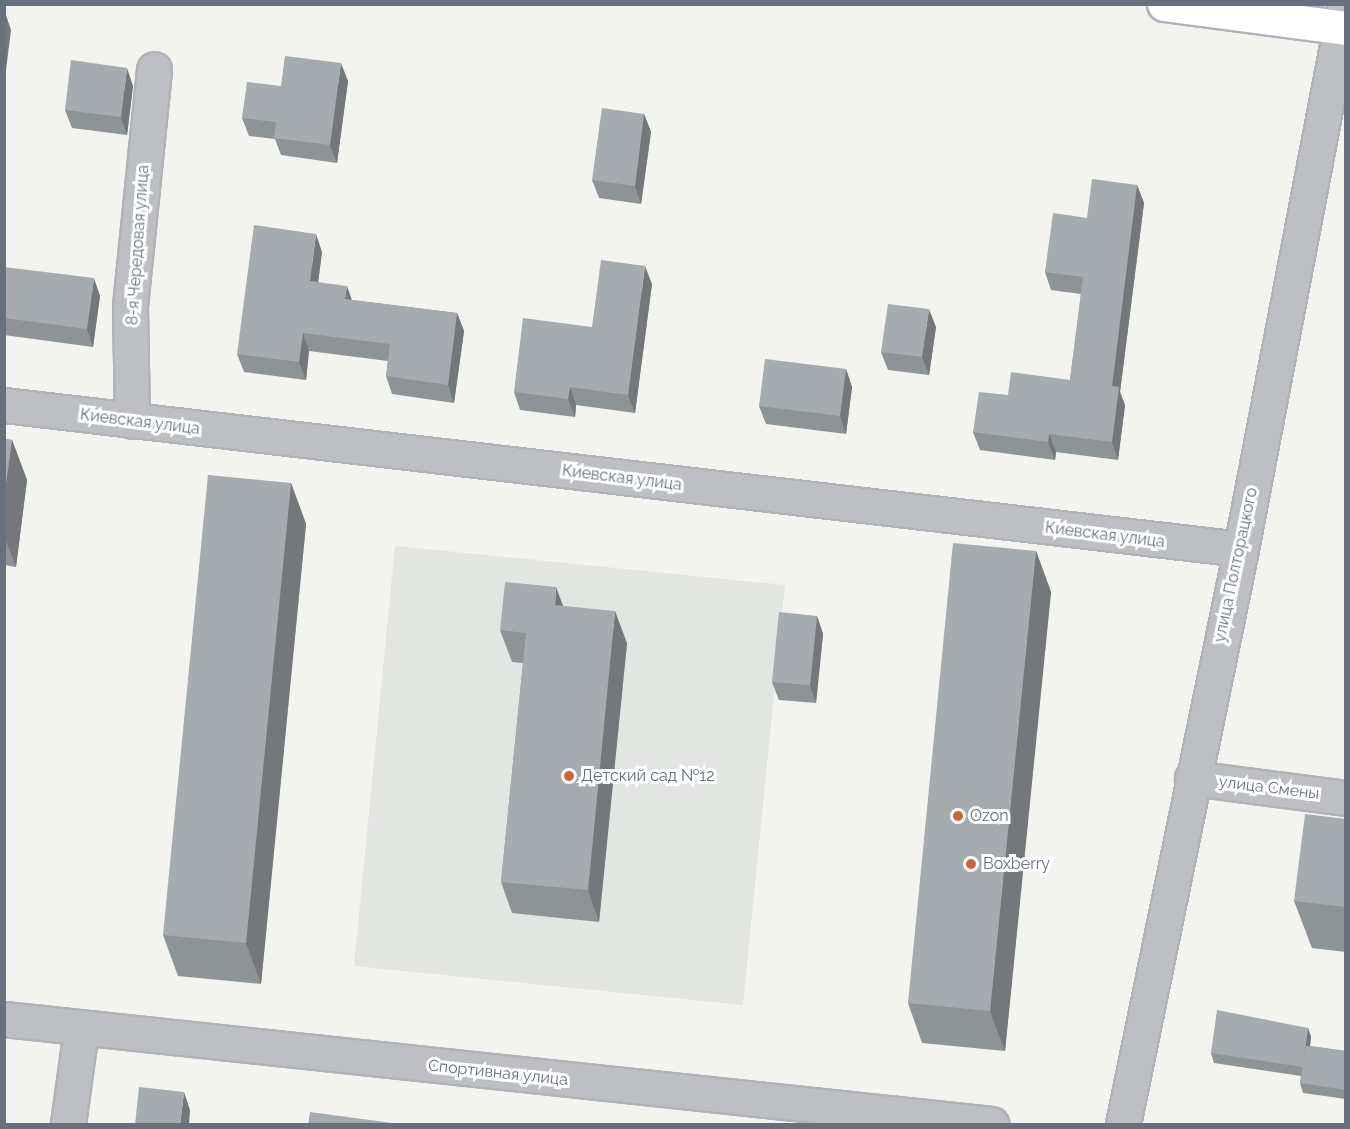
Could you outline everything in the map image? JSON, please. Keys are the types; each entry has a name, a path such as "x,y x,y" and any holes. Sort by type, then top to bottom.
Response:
{"main road":[{"path":"1164,4 1344,20"}],"street":[{"name":"улица Полторацкого","path":"1123,1125 1344,20"},
{"name":"8-я Чередовая улица","path":"132,421 130,306 154,69"},
{"name":"Киевская улица","path":"4,405 1240,549"},
{"name":"улица Смены","path":"1192,778 1346,798"},
{"name":"Спортивная улица","path":"4,1019 991,1125"},
{"path":"68,1125 81,1029"}],"shaded area":[{"name":"Детский сад №12","path":"395,546 785,585 743,1005 354,966"}],"building":[{"path":"285,56 341,63 330,145 274,138 276,122 242,118 247,82 281,86"},
{"path":"71,60 127,68 121,117 65,110"},
{"path":"602,108 644,114 635,186 592,180"},
{"path":"1092,179 1137,185 1112,386 1119,387 1112,442 1049,434 1048,442 973,432 979,392 1008,395 1011,372 1070,380 1083,277 1045,272 1053,213 1087,218"},
{"path":"254,225 316,234 310,281 347,286 345,299 457,313 448,385 386,376 390,344 303,333 299,362 237,354"},
{"path":"601,260 645,266 628,395 570,387 568,399 514,392 523,318 592,327"},
{"path":"4,267 94,278 87,329 4,318"},
{"path":"888,304 929,309 922,357 881,352"},
{"path":"765,359 846,369 840,416 759,406"},
{"path":"4,439 12,440 4,498"},
{"path":"208,475 291,483 246,943 163,935"},
{"path":"953,543 1036,551 990,1011 908,1003"},
{"path":"505,582 556,587 555,605 615,611 588,890 501,882 526,633 500,630"},
{"path":"779,612 817,616 810,685 772,682"},
{"path":"1305,814 1346,819 1346,907 1294,901"},
{"path":"1217,1010 1308,1028 1303,1067 1211,1053"},
{"path":"1306,1046 1346,1051 1346,1090 1300,1083"},
{"path":"139,1087 184,1092 180,1125 135,1125"},
{"path":"310,1112 407,1125 308,1125"}],"place":[{"name":"Детский сад №12","path":"569,776"},
{"name":"Ozon","path":"958,816"},
{"name":"Boxberry","path":"971,864"}]}
